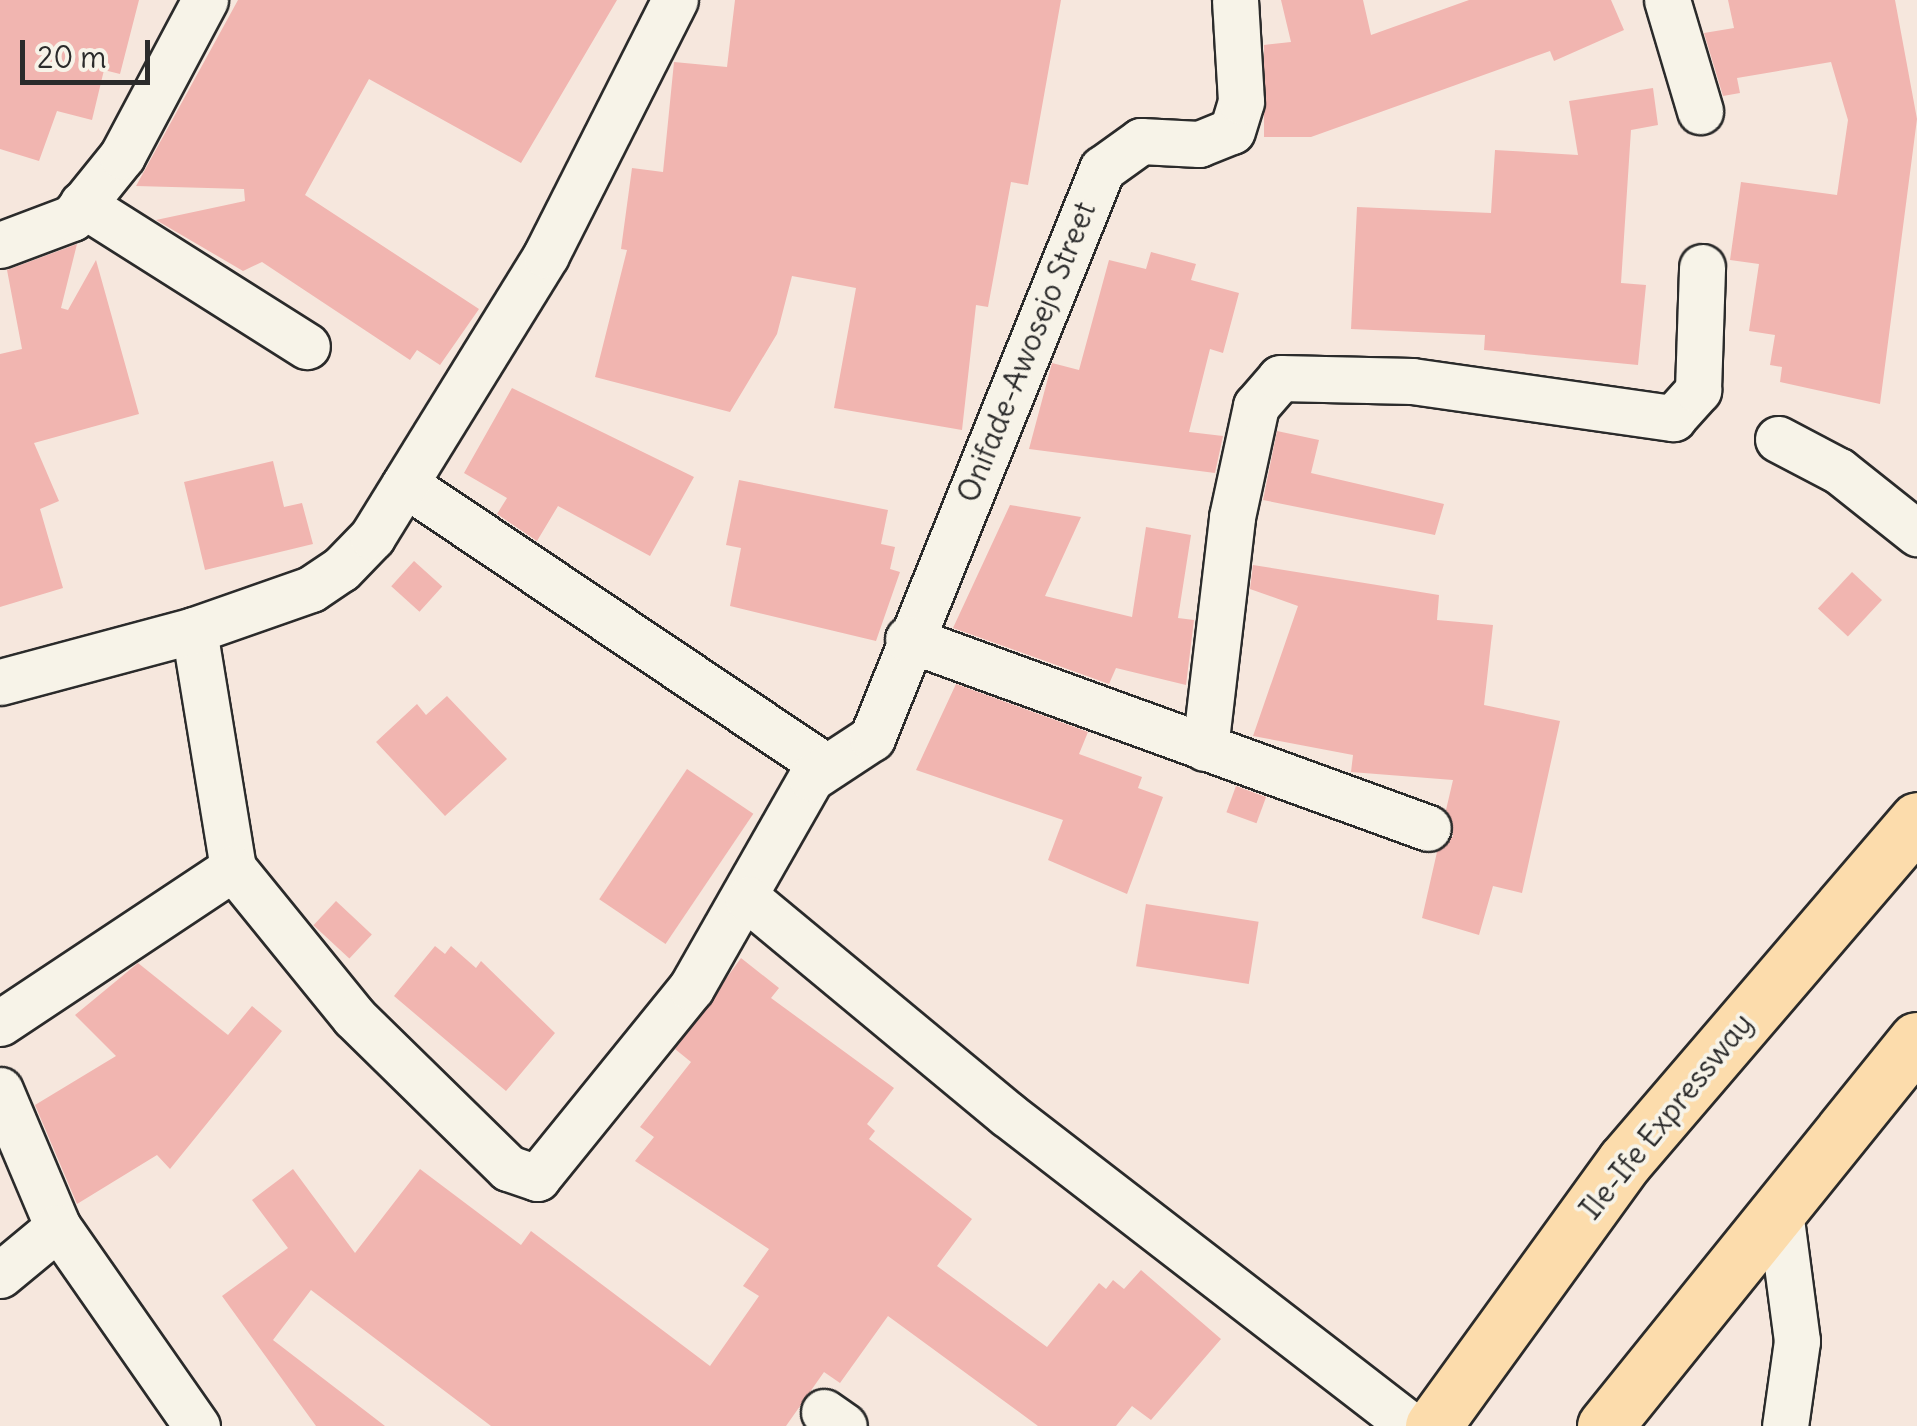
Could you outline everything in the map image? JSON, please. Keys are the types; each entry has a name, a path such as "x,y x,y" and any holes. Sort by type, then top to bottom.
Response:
{"highway":[{"name":"Ile-Ife Expressway","path":"1433,1426 1626,1162 1917,820"},
{"path":"1605,1426 1779,1204 1917,1040"}],"street":[{"path":"0,246 72,218 122,156 204,0"},
{"path":"0,682 194,630 312,589 340,569 404,484 546,254 675,0"},
{"name":"Onifade-Awosejo Street","path":"822,764 872,738 908,640 1102,169 1141,141 1199,144 1232,130 1241,100 1235,0"},
{"path":"1667,0 1700,111"},
{"path":"82,204 307,346"},
{"path":"1206,748 1236,498 1256,406 1280,378 1412,381 1674,418 1698,390 1702,266"},
{"path":"1778,439 1839,471 1917,533"},
{"path":"194,630 234,868 354,1016 508,1168 536,1178 653,1040 748,899 822,764 404,484"},
{"path":"908,640 1428,828"},
{"path":"0,1023 234,868"},
{"path":"748,899 1007,1114 1411,1426"},
{"path":"0,1090 58,1227 196,1426"},
{"path":"1779,1204 1797,1341 1785,1426"},
{"path":"0,1275 58,1227"}],"building":[{"path":"0,0 139,0 120,74 104,70 92,120 57,111 39,161 0,149"},
{"path":"238,0 617,0 521,163 369,79 305,195 479,309 440,365 417,350 410,360 262,262 243,271 156,220 245,201 244,189 136,186"},
{"path":"735,0 1061,0 1028,185 1011,182 988,307 976,305 962,430 834,408 856,288 792,276 777,334 730,412 595,377 627,250 621,249 632,168 663,172 674,62 727,67"},
{"path":"1281,0 1363,0 1371,35 1469,0 1611,0 1624,30 1554,61 1550,51 1311,137 1264,137 1264,45 1291,42"},
{"path":"1728,0 1895,0 1917,119 1880,404 1780,382 1782,367 1770,365 1775,335 1749,331 1759,264 1730,260 1741,182 1837,195 1848,120 1831,62 1737,78 1740,93 1723,96 1704,33 1734,28"},
{"path":"1653,88 1658,125 1631,130 1621,283 1646,285 1638,365 1484,350 1485,335 1351,329 1357,207 1491,213 1495,150 1578,155 1569,101"},
{"path":"77,244 61,308 68,310 96,260 139,414 34,443 59,501 40,509 63,588 0,607 0,354 22,349 7,270"},
{"path":"1151,252 1196,264 1191,280 1239,293 1223,353 1210,349 1189,432 1223,436 1215,473 1029,449 1052,363 1079,370 1109,260 1146,269"},
{"path":"512,388 694,477 650,556 558,506 537,541 497,514 507,498 464,473"},
{"path":"1277,431 1319,440 1311,473 1444,504 1435,535 1263,500"},
{"path":"273,461 284,507 302,503 313,544 205,570 184,482"},
{"path":"739,480 888,510 881,544 895,547 890,569 900,572 876,641 730,606 741,548 726,545"},
{"path":"1010,505 1081,517 1045,596 1132,617 1146,527 1191,535 1178,618 1194,620 1186,685 1116,668 1109,684 953,628"},
{"path":"414,561 442,586 419,612 391,586"},
{"path":"1253,565 1439,595 1437,620 1493,625 1484,705 1560,721 1522,893 1493,886 1479,935 1422,918 1437,852 1453,836 1446,810 1453,780 1351,772 1353,755 1253,736 1298,606 1250,589"},
{"path":"1852,572 1882,600 1848,637 1818,609"},
{"path":"956,684 1088,732 1079,754 1142,777 1138,788 1163,797 1127,894 1048,860 1063,820 916,770"},
{"path":"447,696 507,759 445,816 376,742 417,704 426,715"},
{"path":"687,769 753,814 666,944 599,899"},
{"path":"1236,786 1266,797 1256,823 1226,812"},
{"path":"336,901 372,934 349,959 313,925"},
{"path":"1146,904 1259,922 1249,984 1136,966"},
{"path":"435,946 445,954 451,946 476,968 481,961 555,1033 506,1091 394,996"},
{"path":"741,958 779,988 771,998 894,1088 867,1124 875,1131 869,1139 972,1219 937,1266 1047,1347 1099,1283 1106,1289 1113,1280 1124,1289 1141,1270 1221,1339 1151,1420 1132,1406 1116,1426 1038,1426 888,1316 840,1383 824,1372 786,1426 491,1426 311,1290 273,1340 385,1426 316,1426 222,1296 288,1248 252,1200 293,1169 355,1253 420,1169 521,1245 531,1231 710,1366 759,1296 743,1286 769,1249 635,1161 654,1137 640,1127 691,1062 675,1049"},
{"path":"138,963 228,1035 252,1006 282,1031 170,1169 157,1155 77,1204 35,1105 116,1056 75,1015"}]}
